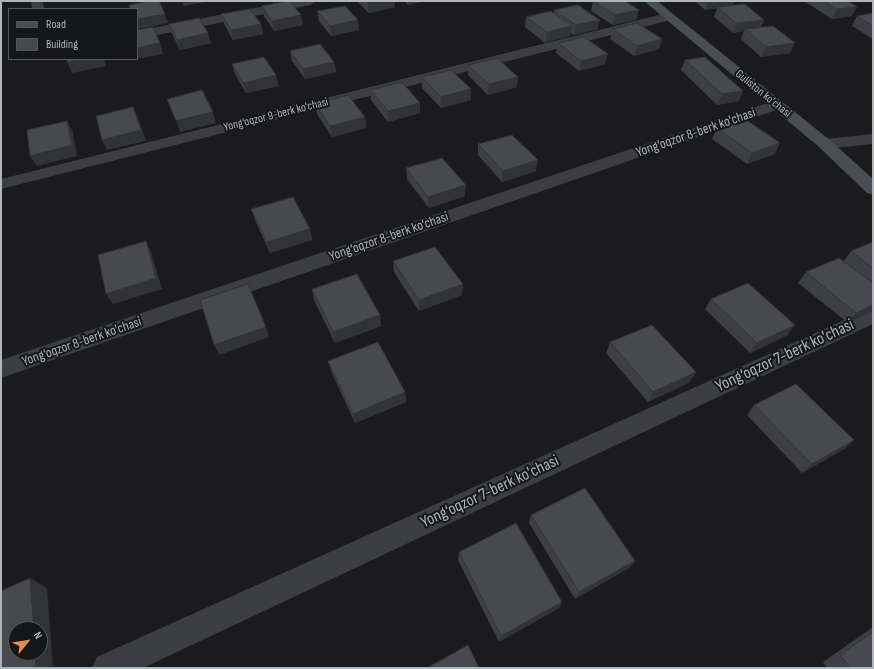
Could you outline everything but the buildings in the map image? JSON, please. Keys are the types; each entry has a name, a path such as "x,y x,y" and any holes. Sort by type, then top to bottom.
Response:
{"main road":[{"name":"Guliston ko'chasi","path":"650,1 667,17 825,144 873,189"}],"street":[{"path":"138,35 310,1"},
{"name":"Yong‘oqzor 9-berk ko'chasi","path":"1,184 667,17"},
{"name":"Yong‘oqzor 8-berk ko'chasi","path":"1,369 777,105"},
{"path":"825,144 873,139"},
{"name":"Yong‘oqzor 7-berk ko'chasi","path":"108,668 873,315"}]}
